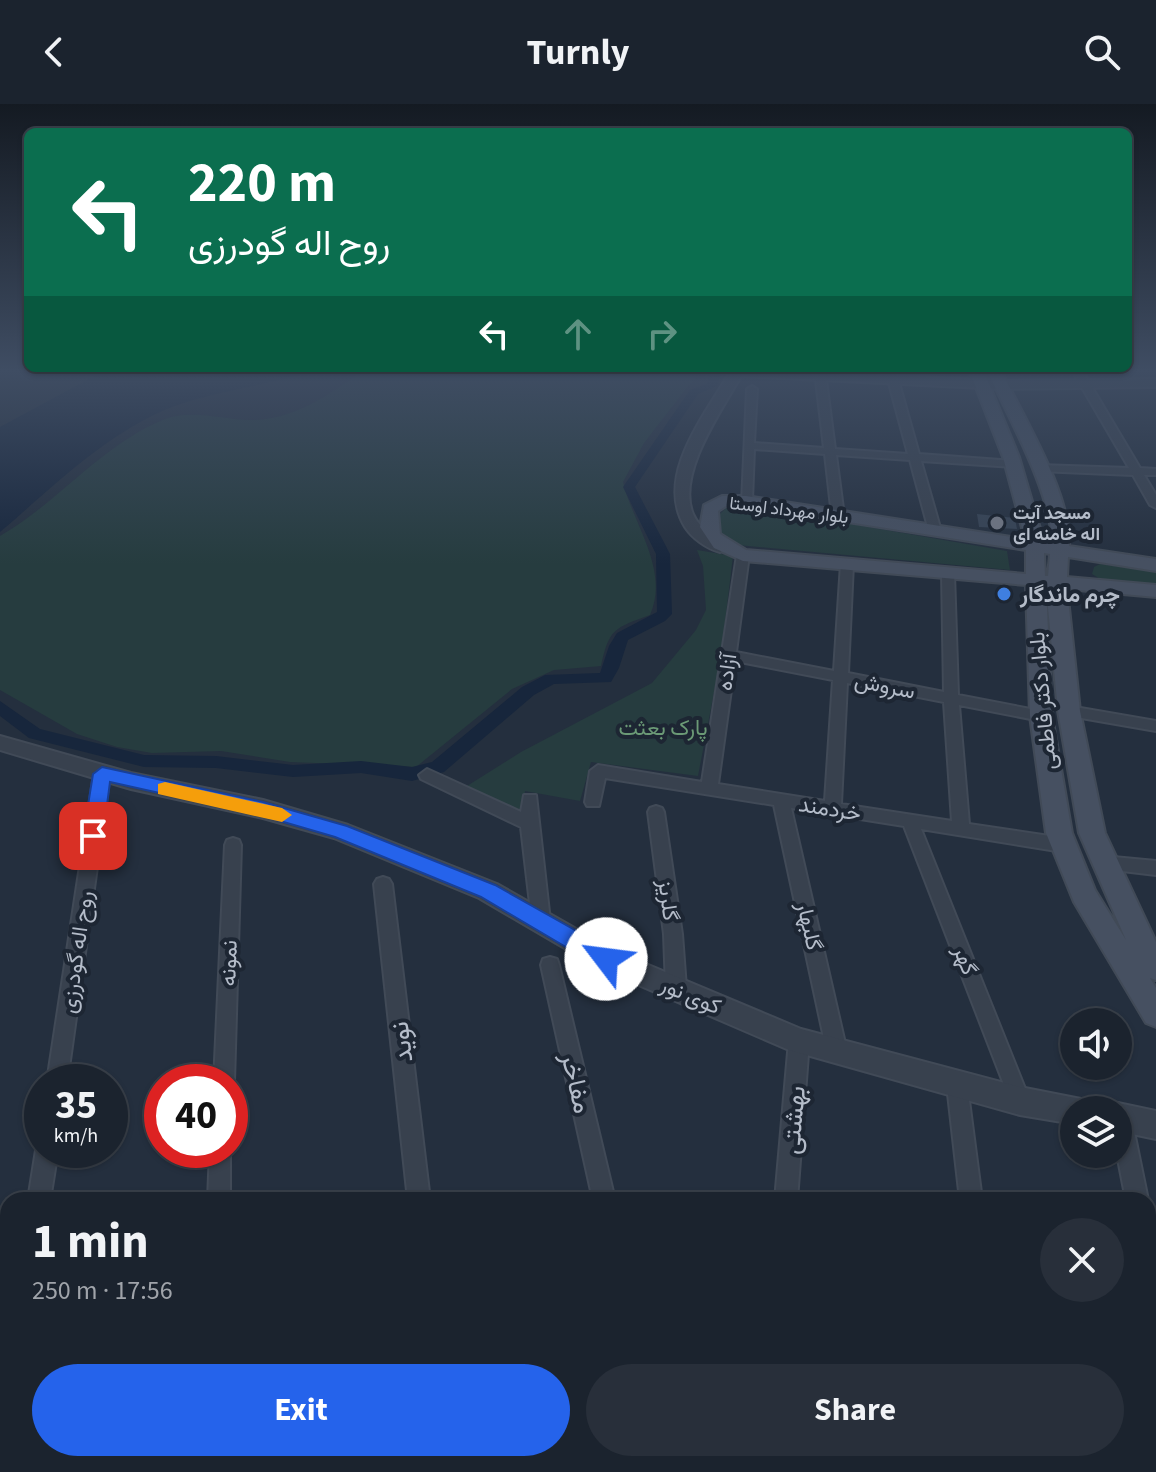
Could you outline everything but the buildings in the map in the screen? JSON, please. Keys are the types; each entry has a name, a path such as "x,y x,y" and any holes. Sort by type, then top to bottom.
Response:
{"main road":[{"name":"بلوار دکتر فاطمی","path":"1006,436 1031,512 1037,547 1033,578 1041,716 1053,810 1063,845 1098,921 1156,1014"},
{"name":"بلوار دکتر فاطمی","path":"1021,436 1039,468 1057,516 1062,550 1057,580 1069,711 1092,833 1129,920 1156,968"},
{"name":"بلوار مهرداد اوستا","path":"720,547 707,527 710,509 722,501 746,501 1156,565"},
{"path":"720,547 743,555 1156,591"}],"street":[{"path":"702,436 691,455 680,494 681,508 692,531 720,547"},
{"path":"746,501 750,436"},
{"path":"830,436 838,516"},
{"path":"909,436 935,531"},
{"path":"1116,436 1156,505"},
{"path":"750,446 1014,464"},
{"path":"1039,468 1156,472"},
{"name":"آزاده","path":"709,788 743,555"},
{"path":"833,808 838,676 847,564"},
{"path":"948,573 951,698 961,829"},
{"name":"سروش","path":"729,655 1041,716"},
{"path":"1069,711 1156,726"},
{"name":"کوی نور","path":"0,743 102,774 263,809 340,831 488,891 606,959 799,1041 957,1085 1060,1107"},
{"name":"خردمند","path":"593,802 598,771 1063,845"},
{"name":"روح اله گودرزی","path":"60,1064 102,774"},
{"path":"427,775 529,823"},
{"path":"530,799 529,823 541,921"},
{"name":"گلبهار","path":"781,800 837,1052"},
{"name":"گلریز","path":"656,812 673,934 676,988"},
{"name":"گهر","path":"910,821 1020,1101"},
{"name":"نمونه","path":"225,1064 233,845"},
{"path":"1103,863 1156,868"},
{"name":"نوید","path":"383,884 418,1192"},
{"name":"مفاخر","path":"550,965 602,1192"},
{"name":"بهشتی","path":"787,1192 799,1041"},
{"path":"957,1085 970,1192"},
{"path":"1137,1192 1139,1120"},
{"path":"40,1192 44,1168"},
{"path":"219,1192 220,1168"}],"green space":[{"path":"133,436 650,436 623,482 653,564 655,598 650,615 628,623 615,632 607,644 601,666 554,670 512,689 416,767 290,762 221,751 152,753 117,747 77,734 0,690 0,536 42,507"},
{"path":"736,504 1007,551 1010,570 727,544 720,537 720,514"},
{"name":"پارک بعثت","path":"697,550 733,556 721,656 698,776 591,762 580,801 525,791 523,815 467,786 521,752 652,683 696,630 706,610 703,566"},
{"path":"1100,564 1156,572 1156,585 1100,579 1092,574 1094,567"}],"water":[{"path":"0,436 118,436 81,462 0,532"}],"waterway":[{"path":"0,707 35,734 144,761 216,762 293,771 361,767 412,774 438,767 528,691 551,679 605,678 622,637 665,614 663,554 629,487 664,436"}],"slow traffic":[{"path":"165,789 282,815"}],"place":[{"name":"مسجد آیت اله خامنه ای","path":"997,523"},
{"name":"چرم ماندگار","path":"1004,594"}],"route":[{"path":"93,836 102,774 223,803 263,809 340,831 488,891 606,959"}]}
